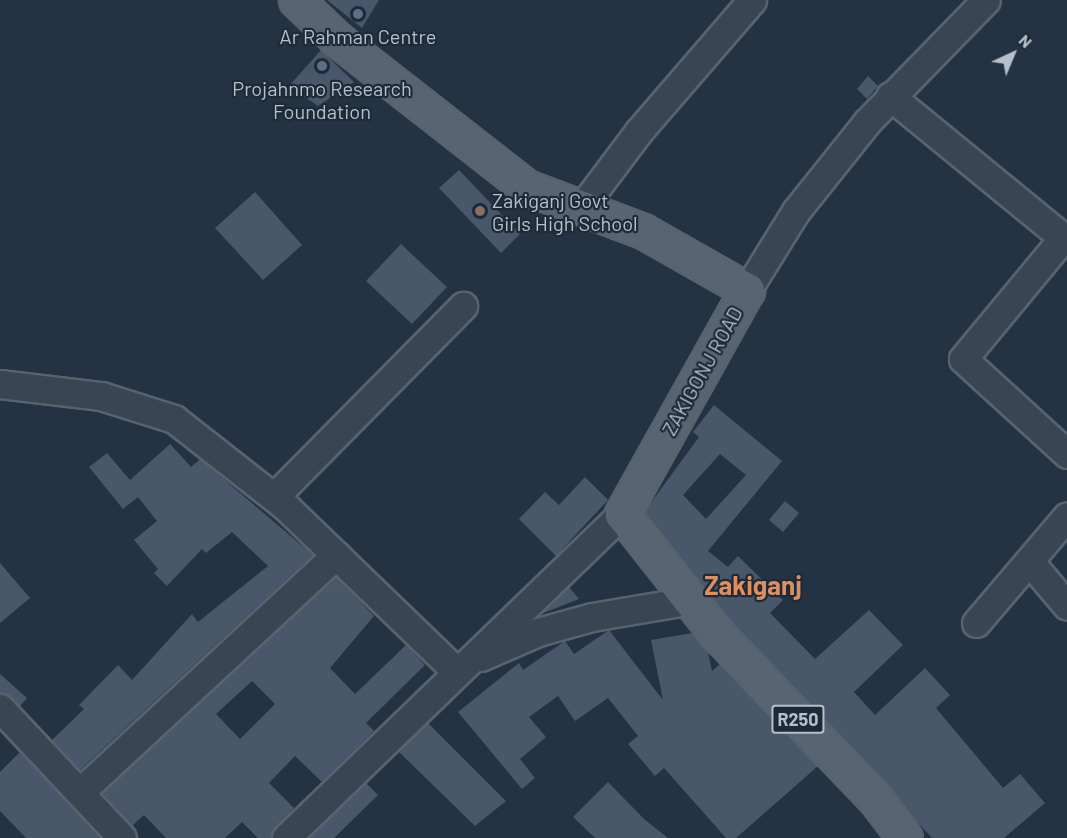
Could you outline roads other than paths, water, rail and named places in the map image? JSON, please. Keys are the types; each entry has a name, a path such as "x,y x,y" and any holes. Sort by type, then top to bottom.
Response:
{"main road":[{"name":"ZAKIGONJ ROAD","path":"296,0 338,40 526,187 643,231 747,290 622,514"},
{"path":"622,514 693,600"},
{"name":"R250","path":"693,600 716,633 876,800 905,838"}],"street":[{"path":"581,208 639,131 752,0"},
{"path":"747,290 796,211 890,96 986,0"},
{"path":"890,96 1065,239 963,359 1067,454"},
{"path":"274,497 463,306"},
{"path":"0,384 101,396 174,419 274,497 456,671"},
{"path":"286,838 456,671 622,514"},
{"path":"976,623 1067,516"},
{"path":"80,792 336,555"},
{"path":"1030,562 1067,606"},
{"path":"456,671 538,632 639,606 693,600"},
{"path":"0,708 122,838"}],"place":[{"name":"Ar Rahman Centre","path":"358,14"},
{"name":"Projahnmo Research Foundation","path":"322,66"},
{"name":"Zakiganj Govt Girls High School","path":"480,211"}],"district":[{"name":"Zakiganj","path":"753,585"}]}
